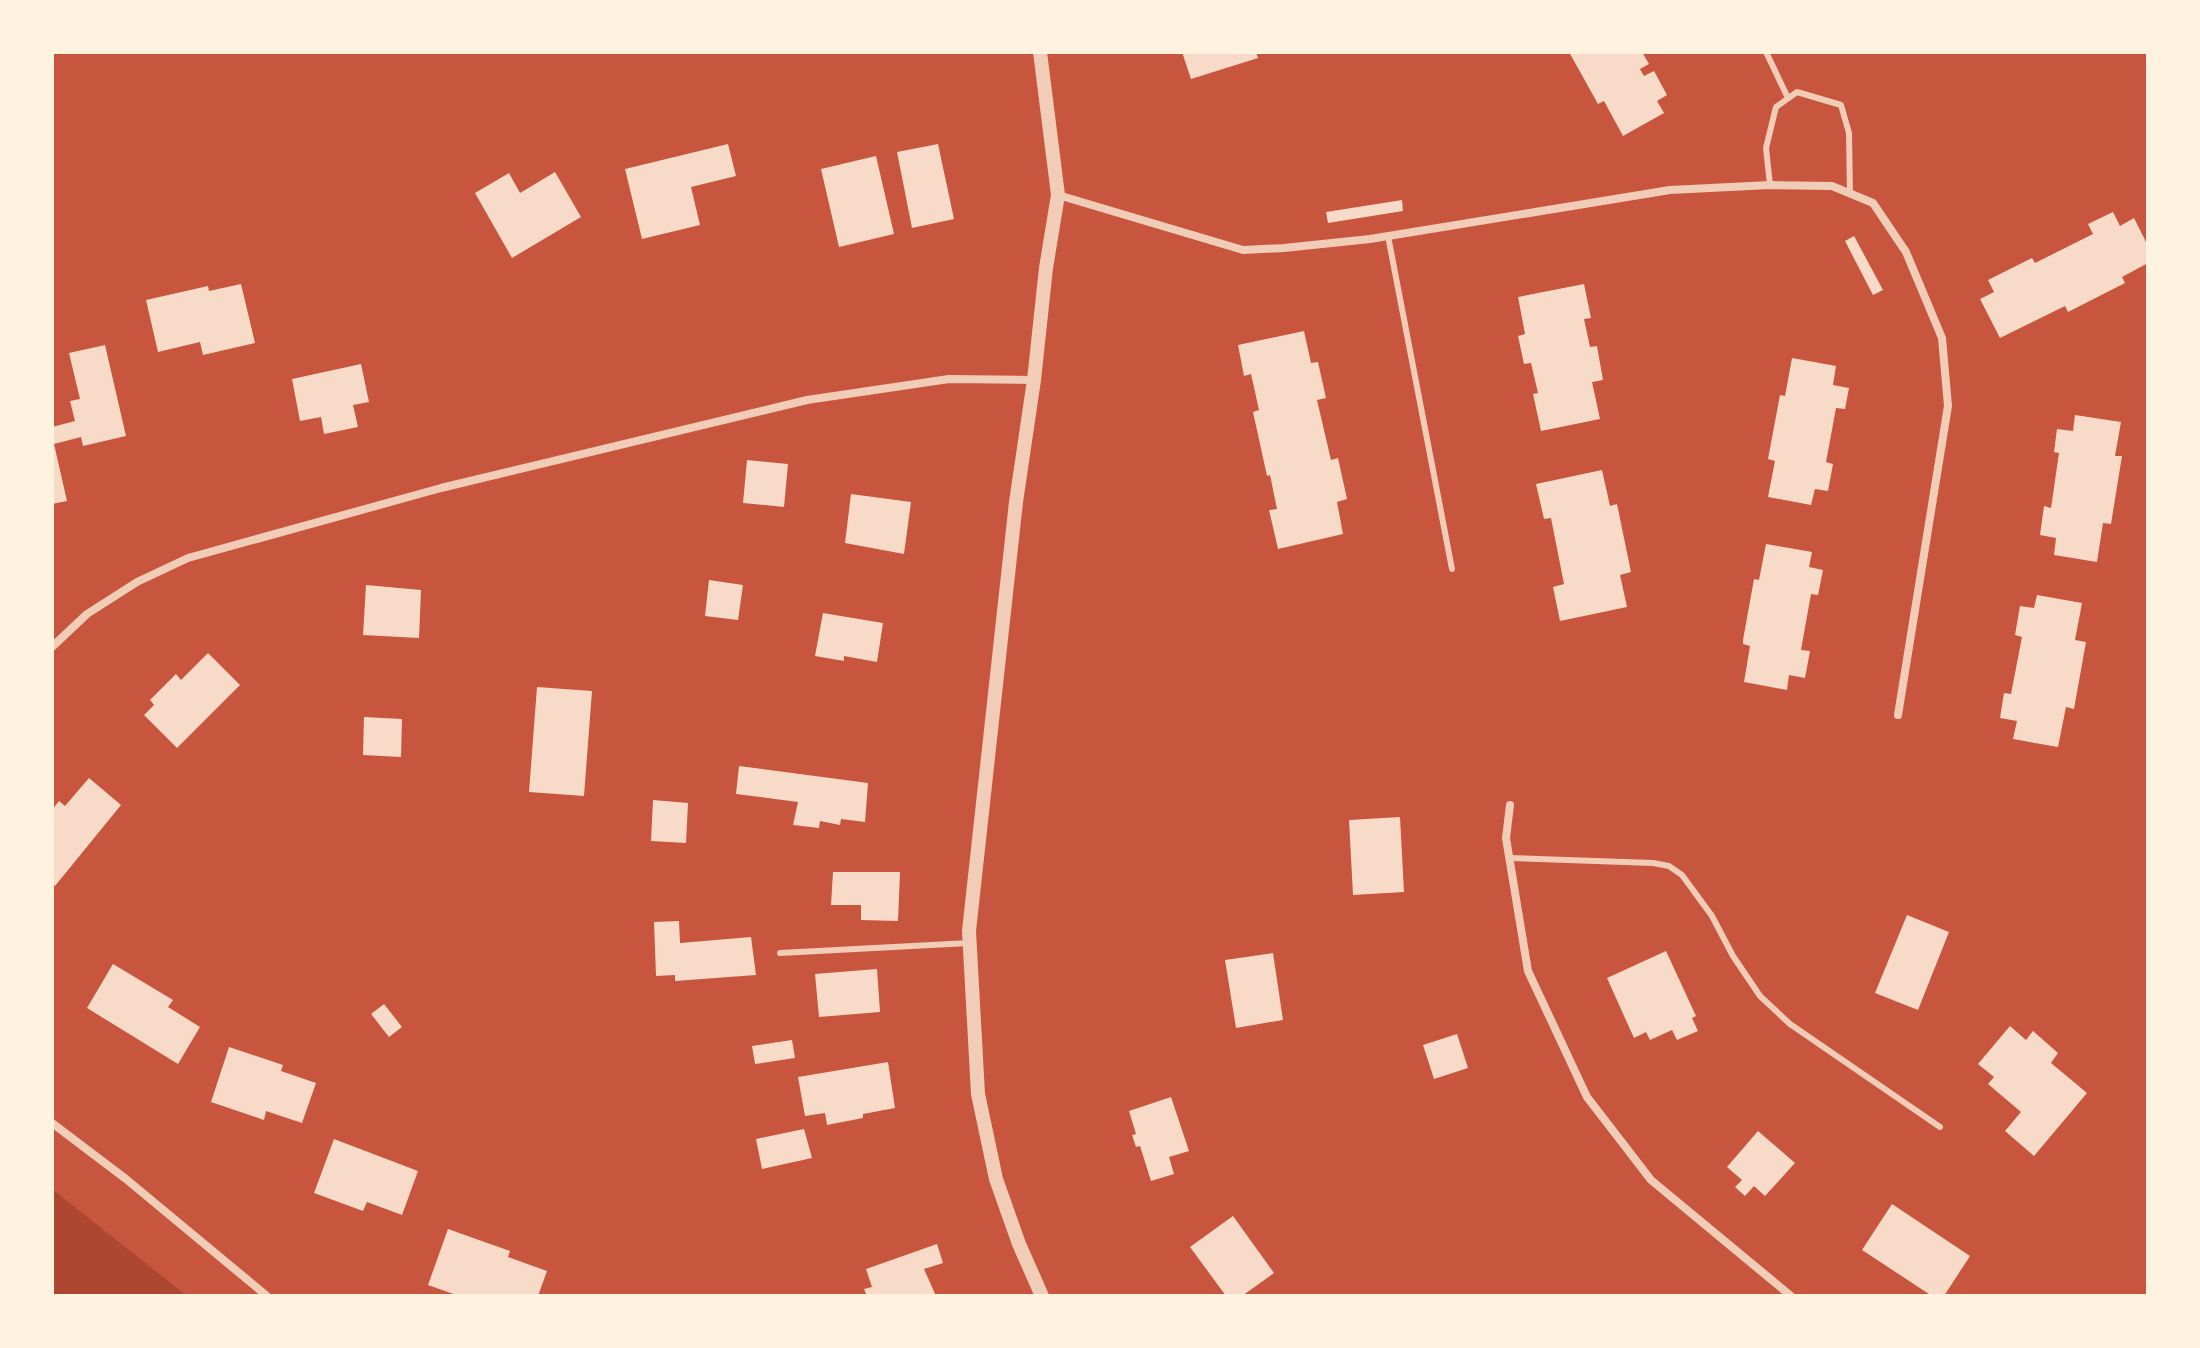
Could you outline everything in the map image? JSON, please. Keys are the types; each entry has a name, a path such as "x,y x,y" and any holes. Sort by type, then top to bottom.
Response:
{"street":[{"path":"1038,53 1058,195 1016,502 969,943 978,1094 996,1179 1042,1296"},
{"path":"1058,195 1243,250 1388,236 1670,190 1770,185 1832,186 1873,203 1906,252 1942,338 1948,406 1898,715"},
{"path":"52,647 87,614 137,582 188,558 426,492 807,400 949,379 1034,380"},
{"path":"1510,805 1506,838 1528,971 1587,1097 1651,1180 1791,1296"},
{"path":"52,1123 126,1179 267,1296"}],"lane":[{"path":"1766,52 1788,98"},
{"path":"1770,185 1766,148 1776,107 1797,92 1841,105 1849,133 1850,194"},
{"path":"1388,236 1452,569"},
{"path":"1509,858 1669,866 1682,875 1697,894 1754,986 1780,1015 1828,1053 1940,1127"},
{"path":"780,953 969,943"}],"shaded area":[{"path":"52,1189 187,1296 52,1296"}],"building":[{"path":"1182,52 1256,52 1258,58 1191,79"},
{"path":"1569,52 1642,52 1649,64 1640,69 1644,76 1654,71 1667,95 1657,101 1664,113 1623,136 1604,101 1598,104"},
{"path":"728,144 736,176 691,187 700,225 642,239 625,169"},
{"path":"938,144 954,219 912,228 897,152"},
{"path":"876,156 894,234 839,247 821,169"},
{"path":"555,172 581,217 512,258 475,193 509,173 520,193"},
{"path":"1402,200 1403,211 1328,223 1326,212"},
{"path":"2113,212 2120,226 2134,218 2148,246 2148,263 2122,277 2125,283 2068,312 2065,306 2000,338 1980,299 1994,292 1988,280 2032,258 2035,263 2093,234 2088,224"},
{"path":"1854,236 1883,290 1873,295 1845,241"},
{"path":"241,284 255,343 203,355 200,342 158,352 146,300 208,286 209,291"},
{"path":"1584,284 1591,318 1584,319 1590,347 1597,346 1603,380 1592,382 1600,419 1541,431 1533,394 1538,393 1531,363 1524,364 1518,336 1525,334 1518,297"},
{"path":"1304,331 1311,363 1318,362 1326,398 1317,400 1331,460 1338,458 1347,499 1337,502 1343,534 1278,549 1269,510 1277,509 1253,412 1259,410 1251,374 1244,376 1238,345"},
{"path":"105,345 126,436 83,446 81,437 54,444 67,501 52,504 52,427 75,421 70,401 80,399 69,353"},
{"path":"1792,358 1836,366 1833,385 1849,388 1845,409 1836,408 1826,462 1833,464 1828,491 1815,489 1811,505 1768,497 1775,461 1768,459 1780,395 1785,396"},
{"path":"361,364 369,402 353,405 358,427 324,434 321,417 300,421 292,379"},
{"path":"2075,415 2121,422 2115,456 2122,456 2111,524 2103,523 2097,562 2054,555 2056,538 2040,535 2044,506 2051,508 2059,453 2054,452 2057,429 2073,431"},
{"path":"747,460 788,464 784,507 743,503"},
{"path":"1602,470 1610,506 1617,504 1631,572 1620,575 1627,607 1560,621 1553,587 1564,584 1551,518 1544,519 1536,484"},
{"path":"851,494 911,502 904,554 845,543"},
{"path":"1766,544 1812,552 1809,567 1823,570 1818,595 1811,594 1801,650 1810,651 1805,678 1789,675 1787,690 1744,682 1750,646 1743,644 1743,640 1754,579 1759,580"},
{"path":"709,580 743,585 738,620 705,616"},
{"path":"366,585 421,590 419,638 363,635"},
{"path":"2037,595 2082,603 2075,640 2086,642 2074,709 2066,707 2058,747 2013,739 2017,721 2000,718 2004,693 2011,694 2022,637 2015,635 2020,606 2034,608"},
{"path":"823,613 883,623 877,662 844,656 844,661 815,656"},
{"path":"208,653 240,685 177,748 144,715 154,705 150,700 176,674 181,680"},
{"path":"537,687 592,691 584,796 529,792"},
{"path":"364,717 402,719 401,757 363,755"},
{"path":"739,766 868,783 865,822 841,819 840,825 820,821 819,828 793,825 798,802 736,794"},
{"path":"89,778 121,805 55,886 52,883 52,810 59,801 65,806"},
{"path":"653,800 688,803 686,843 651,841"},
{"path":"1400,817 1404,892 1353,895 1349,820"},
{"path":"833,872 900,872 898,921 861,920 861,905 831,905"},
{"path":"1907,915 1949,932 1918,1010 1875,993"},
{"path":"679,921 680,943 751,937 756,975 675,981 675,975 656,976 654,922"},
{"path":"1666,951 1696,1016 1692,1018 1698,1031 1677,1040 1672,1030 1650,1040 1646,1032 1634,1038 1607,978"},
{"path":"1273,953 1283,1020 1236,1028 1225,960"},
{"path":"113,964 173,1000 168,1007 200,1027 178,1064 87,1008"},
{"path":"877,969 880,1012 819,1017 815,974"},
{"path":"384,1004 402,1027 389,1037 371,1014"},
{"path":"2010,1026 2026,1040 2033,1031 2058,1053 2051,1063 2087,1093 2034,1156 2005,1131 2021,1112 1988,1084 1994,1077 1978,1064"},
{"path":"1457,1034 1468,1068 1434,1079 1423,1045"},
{"path":"792,1040 795,1058 755,1064 752,1046"},
{"path":"229,1047 283,1065 281,1071 316,1083 302,1123 266,1111 264,1120 211,1102"},
{"path":"888,1062 895,1108 827,1125 825,1113 805,1116 798,1077"},
{"path":"1171,1097 1189,1151 1169,1157 1174,1174 1151,1181 1140,1146 1136,1147 1132,1135 1136,1134 1129,1111"},
{"path":"804,1129 812,1158 762,1169 756,1139"},
{"path":"1758,1131 1795,1163 1765,1196 1754,1186 1745,1196 1735,1187 1742,1180 1727,1167"},
{"path":"334,1139 418,1171 402,1215 367,1202 363,1211 314,1193"},
{"path":"1892,1204 1970,1256 1944,1296 1932,1296 1862,1250"},
{"path":"1233,1216 1274,1273 1242,1296 1226,1296 1190,1247"},
{"path":"448,1229 510,1251 508,1257 547,1271 538,1296 459,1296 428,1285"},
{"path":"937,1244 943,1263 924,1269 936,1296 867,1296 864,1289 872,1287 866,1269"}]}
